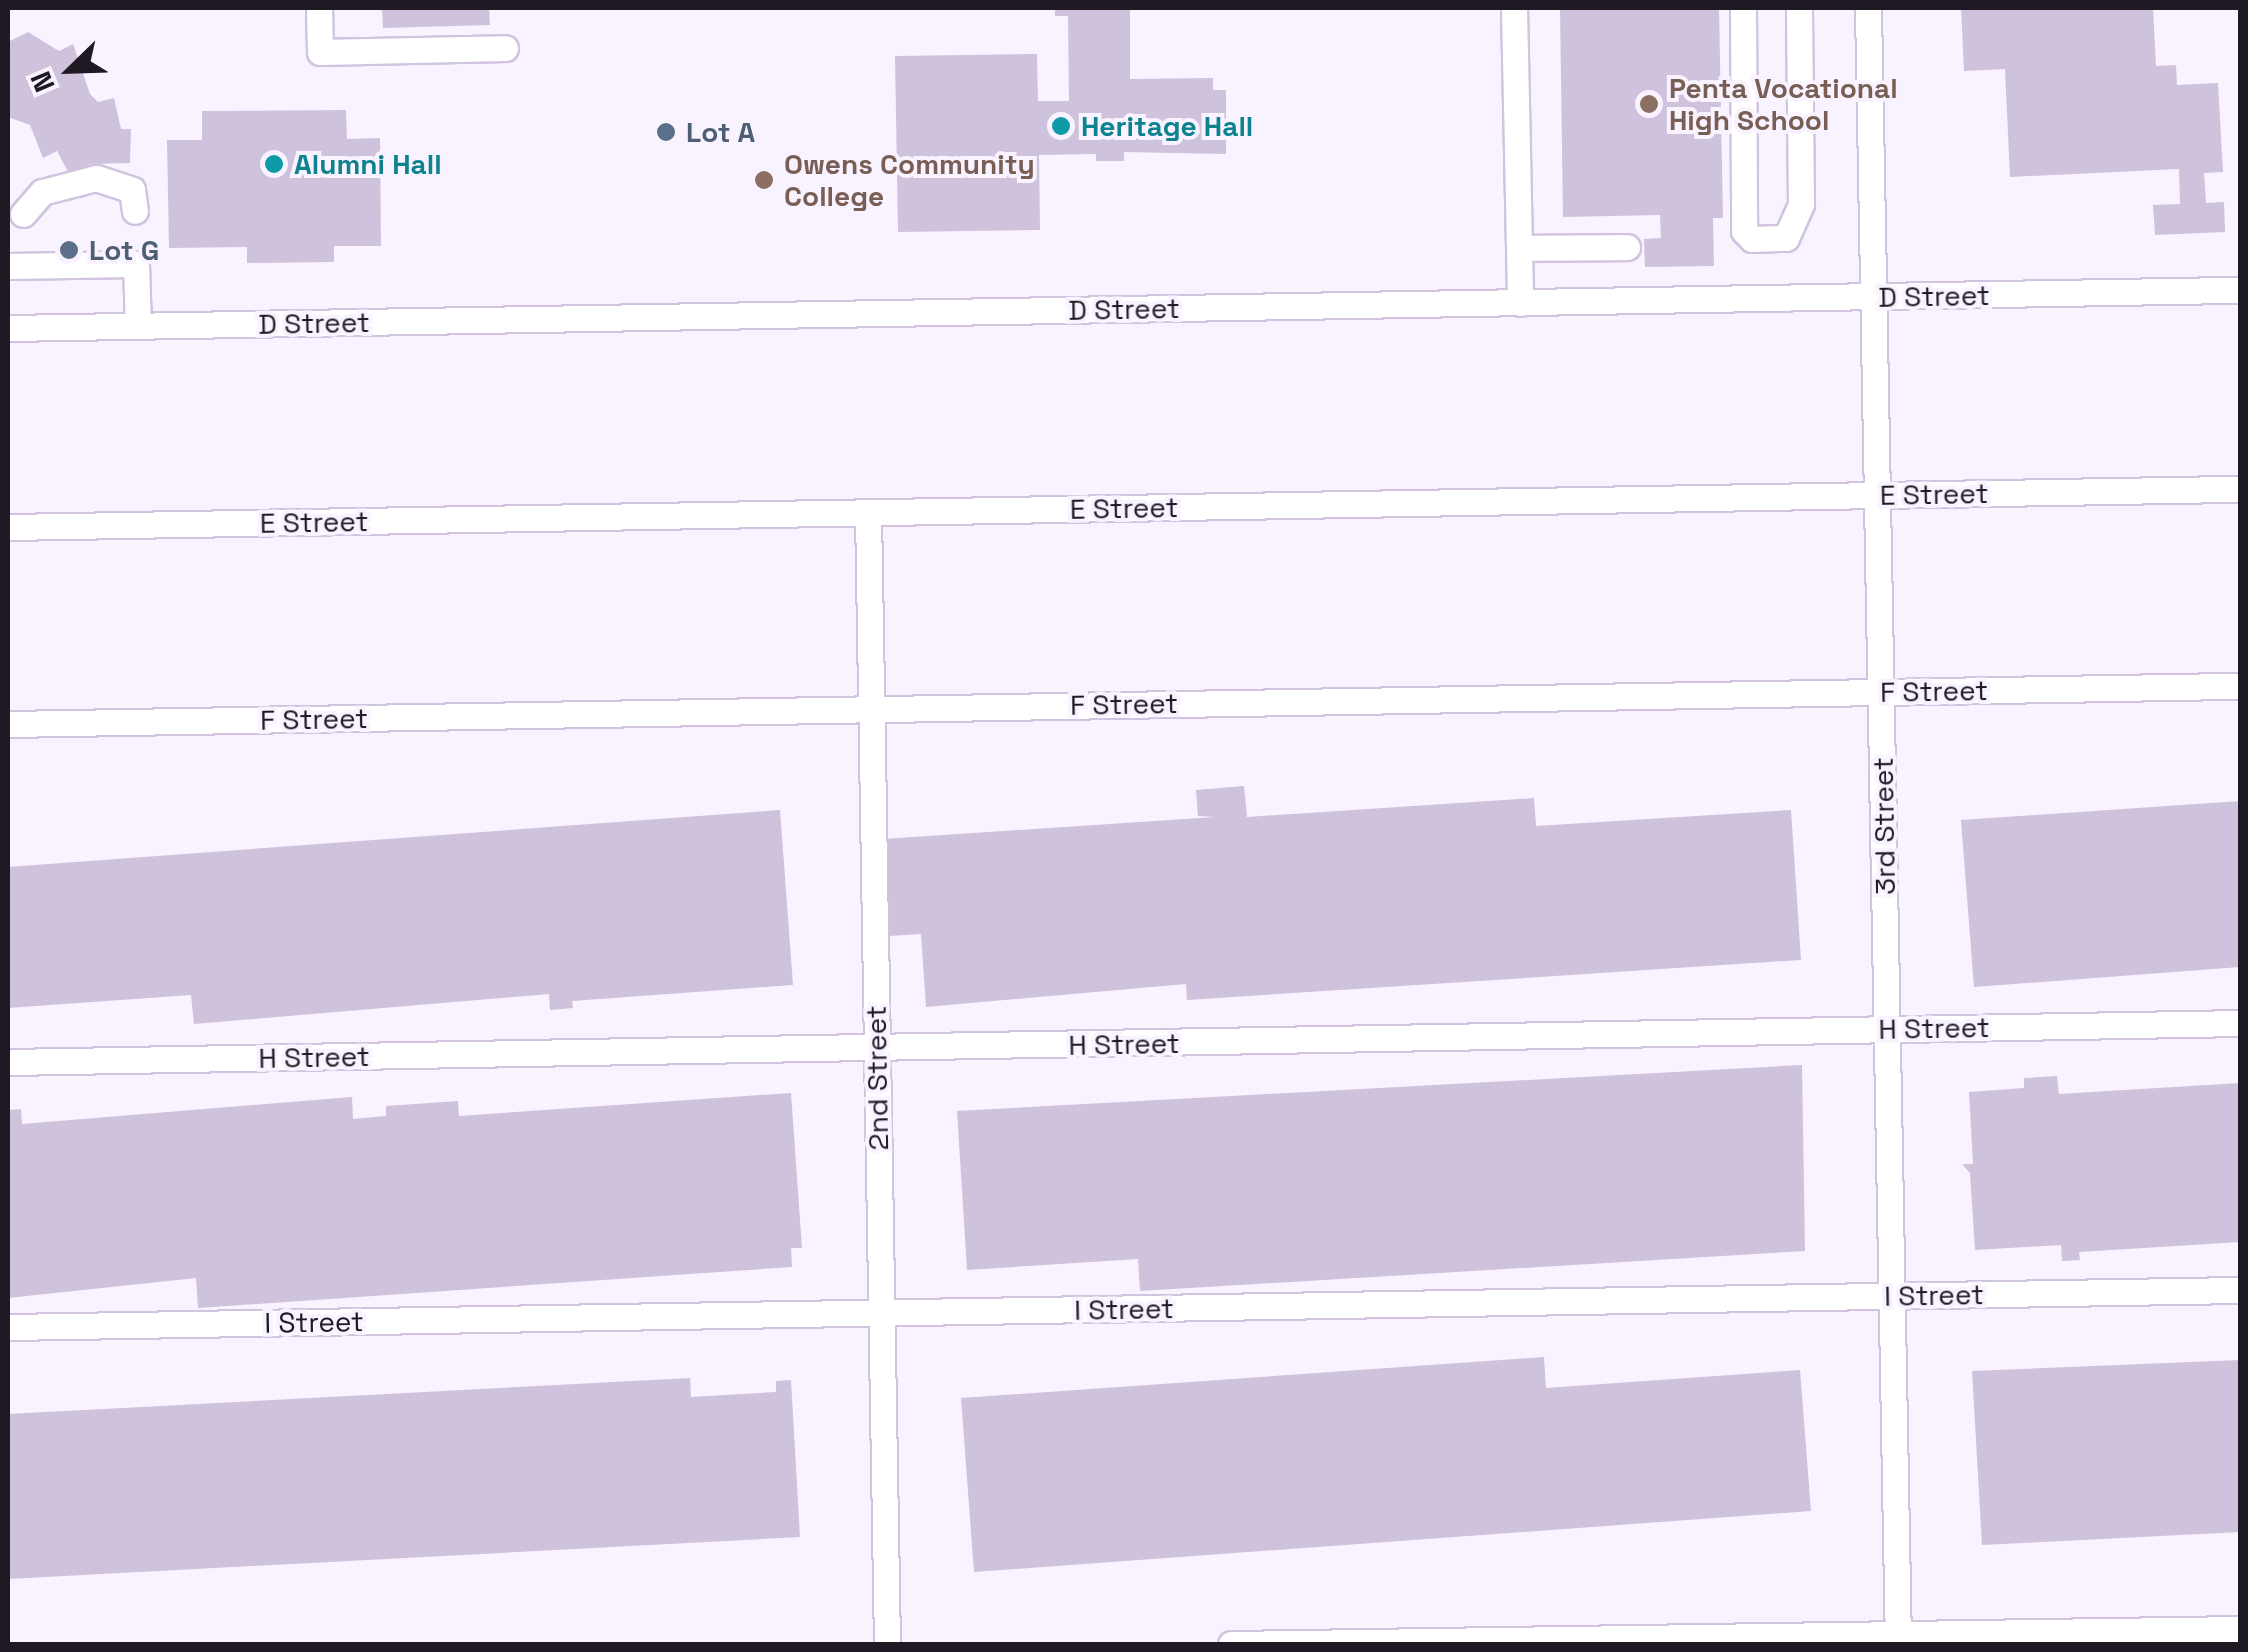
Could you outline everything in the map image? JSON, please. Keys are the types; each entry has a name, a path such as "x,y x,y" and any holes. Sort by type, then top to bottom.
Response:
{"street":[{"path":"319,8 320,52 505,48"},
{"path":"1514,8 1520,303"},
{"path":"1743,8 1744,231 1752,239 1786,238 1801,204 1799,8"},
{"name":"3rd Street","path":"1868,8 1898,1640"},
{"path":"23,214 42,192 96,178 132,190 135,211"},
{"path":"1518,248 1627,247"},
{"path":"8,266 136,264 138,326"},
{"name":"D Street","path":"8,328 2240,290"},
{"name":"E Street","path":"8,527 2240,489"},
{"name":"2nd Street","path":"868,512 887,1644"},
{"name":"F Street","path":"8,724 2240,686"},
{"name":"H Street","path":"8,1062 2240,1023"},
{"name":"I Street","path":"8,1327 2240,1290"},
{"path":"1230,1644 1898,1640 2240,1629"}],"building":[{"path":"382,8 489,8 490,25 383,28"},
{"name":"Heritage Hall","path":"1055,8 1130,8 1130,79 1213,78 1213,90 1226,90 1226,154 1124,152 1124,161 1096,161 1096,154 1039,155 1040,230 898,232 895,56 1037,54 1038,101 1069,101 1068,16 1055,16"},
{"path":"1560,8 1719,8 1723,218 1713,218 1714,266 1645,267 1644,239 1661,238 1660,215 1563,217"},
{"path":"1961,8 2153,8 2156,66 2176,65 2177,85 2218,83 2223,172 2204,173 2206,203 2224,202 2225,232 2155,235 2153,205 2180,204 2179,169 2010,177 2005,69 1964,71"},
{"path":"28,32 59,51 73,44 90,94 98,102 114,98 121,129 131,129 130,163 89,164 101,190 82,198 57,151 43,158 30,125 8,117 8,42"},
{"name":"Alumni Hall","path":"346,110 347,139 380,138 381,246 334,246 334,262 247,263 247,247 169,248 167,140 202,140 202,111"},
{"path":"1244,786 1247,817 1534,798 1536,826 1791,810 1801,960 1187,1000 1186,984 926,1007 921,934 889,936 883,839 1215,817 1198,816 1196,790"},
{"path":"2240,801 2240,967 1974,987 1961,820"},
{"path":"780,810 793,985 572,1001 573,1008 550,1010 549,994 194,1024 191,995 8,1008 8,867"},
{"path":"1802,1065 1805,1251 1140,1291 1138,1259 967,1270 957,1111"},
{"path":"2057,1076 2059,1094 2240,1083 2240,1242 2079,1252 2080,1260 2062,1261 2061,1245 1975,1250 1970,1173 1962,1164 1973,1164 1969,1092 2024,1088 2024,1078"},
{"path":"791,1093 802,1248 791,1248 792,1267 198,1308 196,1278 8,1298 8,1110 21,1109 22,1124 352,1097 353,1119 386,1116 386,1106 458,1101 459,1116"},
{"path":"1544,1357 1546,1388 1800,1370 1811,1511 974,1572 961,1398"},
{"path":"2240,1360 2240,1532 1982,1545 1972,1371"},
{"path":"690,1378 691,1397 776,1392 776,1381 791,1380 800,1537 8,1579 8,1414"}],"place":[{"name":"Penta Vocational High School","path":"1649,104"},
{"name":"Heritage Hall","path":"1061,126"},
{"name":"Lot A","path":"666,132"},
{"name":"Alumni Hall","path":"274,164"},
{"name":"Owens Community College","path":"764,180"},
{"name":"Lot G","path":"69,250"}]}
